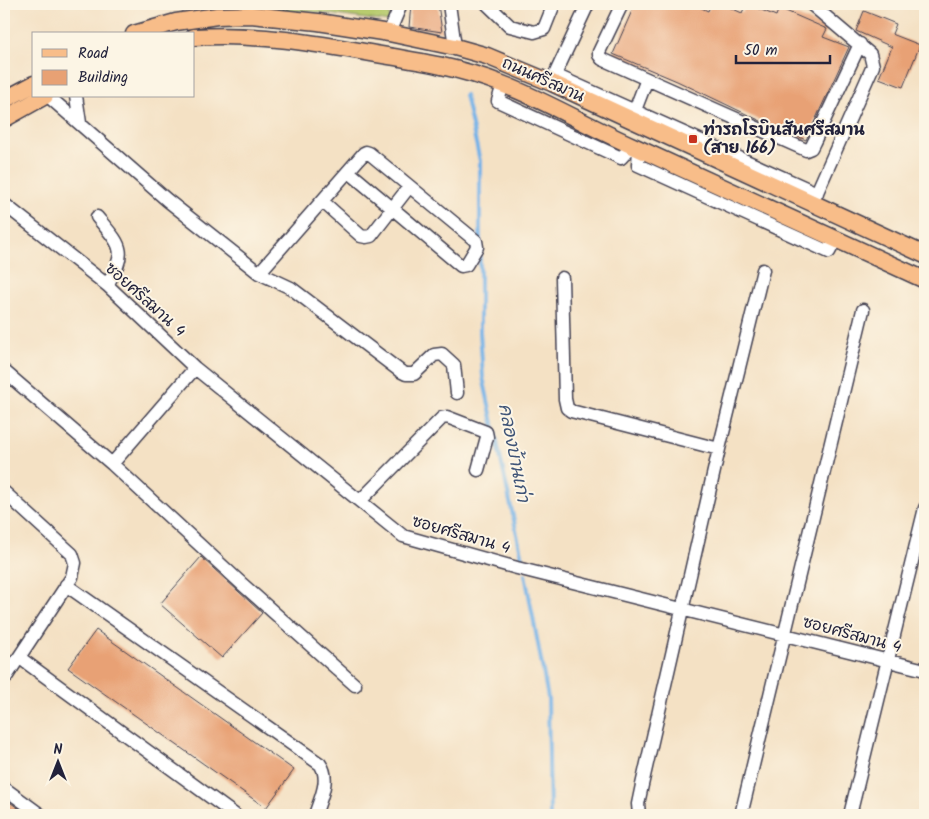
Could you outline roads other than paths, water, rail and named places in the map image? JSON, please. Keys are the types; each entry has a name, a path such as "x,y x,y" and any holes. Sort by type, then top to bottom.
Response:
{"main road":[{"name":"ถนนศรีสมาน","path":"141,32 176,22 216,16 251,15 318,22 389,33 487,56 553,79 814,198 925,255"},
{"name":"ถนนศรีสมาน","path":"195,37 227,35 264,36 429,63 467,72 503,84 635,147 925,280"},
{"path":"4,100 32,85"},
{"path":"4,119 42,98"}],"street":[{"path":"389,33 399,9 397,4"},
{"path":"449,4 455,47"},
{"path":"487,4 510,26 534,32 544,30 554,4"},
{"path":"588,4 553,79 635,110 814,198 872,66 870,54 811,4"},
{"path":"622,4 599,55 602,59 808,150 814,142 860,44"},
{"path":"635,110 647,79"},
{"path":"49,98 80,123 167,200 259,273 291,288 400,371 406,374 414,374 434,355 442,354 454,364 457,394"},
{"path":"76,98 80,123"},
{"path":"259,273 348,171 364,153 369,153 476,241 477,247 466,264 461,266 348,171"},
{"path":"322,201 361,236 366,237 371,236 409,187"},
{"name":"ซอยศรีสมาน 4","path":"4,204 108,285 195,368 403,536 517,568 925,670"},
{"path":"97,217 114,236 120,249 119,266 108,285"},
{"path":"639,815 638,804 642,786 719,449 763,270"},
{"path":"562,278 565,399 567,408 571,411 719,449"},
{"path":"741,815 863,310"},
{"path":"112,464 195,368"},
{"path":"4,371 112,464 355,685"},
{"path":"360,501 442,418 447,418 486,432 487,437 478,470"},
{"path":"4,492 72,554 75,563 66,585 4,680"},
{"path":"850,815 925,508"},
{"path":"66,585 320,764 326,779 314,815"},
{"path":"20,658 235,815"},
{"path":"4,788 41,815"}],"waterway":[{"name":"คลองบ้านเก่า","path":"465,95 480,161 480,241"},
{"name":"คลองบ้านเก่า","path":"480,251 480,332 483,377 524,567"},
{"name":"คลองบ้านเก่า","path":"525,574 548,698 550,815"}],"place":[{"name":"ท่ารถโรบินสันศรีสมาน (สาย 166)","path":"693,139"}]}
